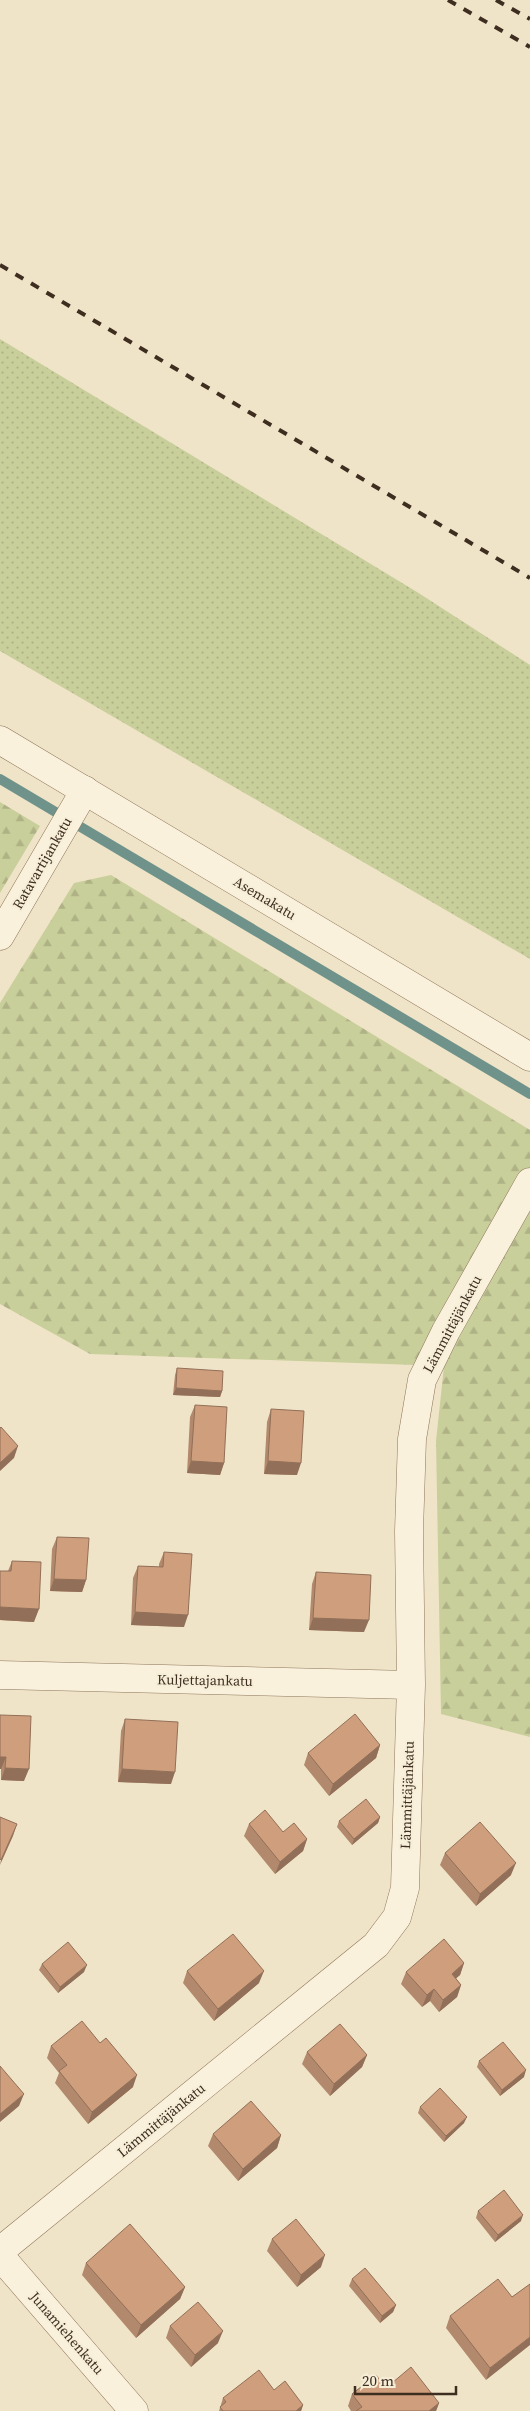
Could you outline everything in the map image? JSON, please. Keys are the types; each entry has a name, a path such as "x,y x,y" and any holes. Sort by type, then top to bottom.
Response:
{"street":[{"name":"Asemakatu","path":"0,740 530,1057"},
{"name":"Ratavartijankatu","path":"0,936 85,790"},
{"name":"Lämmittäjänkatu","path":"0,2251 376,1945 397,1917 405,1888 411,1685 409,1531 412,1439 422,1380 446,1331 530,1182"},
{"name":"Kuljettajankatu","path":"0,1675 411,1685"},
{"name":"Junamiehenkatu","path":"0,2256 134,2411"}],"green space":[{"path":"0,339 417,592 530,665 530,959 0,651"},
{"path":"0,802 40,826 0,893"},
{"path":"111,875 530,1130 530,1737 441,1714 436,1441 444,1366 90,1354 0,1304 0,1003 74,883"}],"building":[{"path":"177,1368 223,1371 222,1391 176,1388"},
{"path":"195,1405 227,1407 224,1463 191,1461"},
{"path":"271,1409 304,1411 301,1463 268,1461"},
{"path":"0,1428 18,1446 0,1463"},
{"path":"57,1537 89,1538 86,1580 54,1579"},
{"path":"164,1552 192,1554 188,1615 135,1612 138,1566 163,1567"},
{"path":"12,1561 41,1562 39,1609 0,1607 0,1571 11,1571"},
{"path":"316,1572 371,1575 369,1620 313,1618"},
{"path":"355,1714 380,1745 333,1784 308,1753"},
{"path":"0,1715 31,1716 29,1769 5,1768 6,1757 0,1757"},
{"path":"125,1719 178,1722 175,1772 122,1769"},
{"path":"366,1799 380,1817 354,1839 339,1821"},
{"path":"265,1810 283,1832 294,1823 307,1839 280,1862 249,1824"},
{"path":"0,1817 17,1824 1,1860 0,1859"},
{"path":"480,1822 516,1863 480,1894 445,1853"},
{"path":"233,1934 264,1971 218,2009 187,1971"},
{"path":"444,1939 464,1963 452,1974 461,1985 443,2000 434,1989 427,1995 406,1972"},
{"path":"68,1942 87,1965 60,1987 42,1964"},
{"path":"82,2021 100,2043 106,2038 137,2075 92,2112 59,2071 67,2065 51,2046"},
{"path":"340,2024 367,2055 334,2084 307,2052"},
{"path":"503,2042 526,2070 502,2090 479,2061"},
{"path":"0,2066 24,2094 0,2114"},
{"path":"440,2088 467,2117 446,2136 420,2107"},
{"path":"251,2101 281,2135 243,2169 213,2134"},
{"path":"504,2190 523,2215 498,2235 478,2211"},
{"path":"296,2219 325,2255 301,2275 272,2239"},
{"path":"130,2224 185,2287 141,2325 86,2263"},
{"path":"365,2268 396,2305 382,2316 352,2279"},
{"path":"498,2279 512,2297 530,2284 530,2337 490,2368 450,2316"},
{"path":"198,2302 223,2331 195,2355 170,2326"},
{"path":"411,2367 439,2403 429,2411 356,2411 362,2407 352,2394 376,2375 386,2388"},
{"path":"259,2370 274,2390 285,2381 303,2405 296,2411 223,2411 220,2407 226,2402 223,2398"}],"waterway":[{"path":"0,779 530,1094"}],"railway":[{"path":"448,0 530,47"},
{"path":"496,0 530,19"},
{"path":"0,265 530,578"}]}
